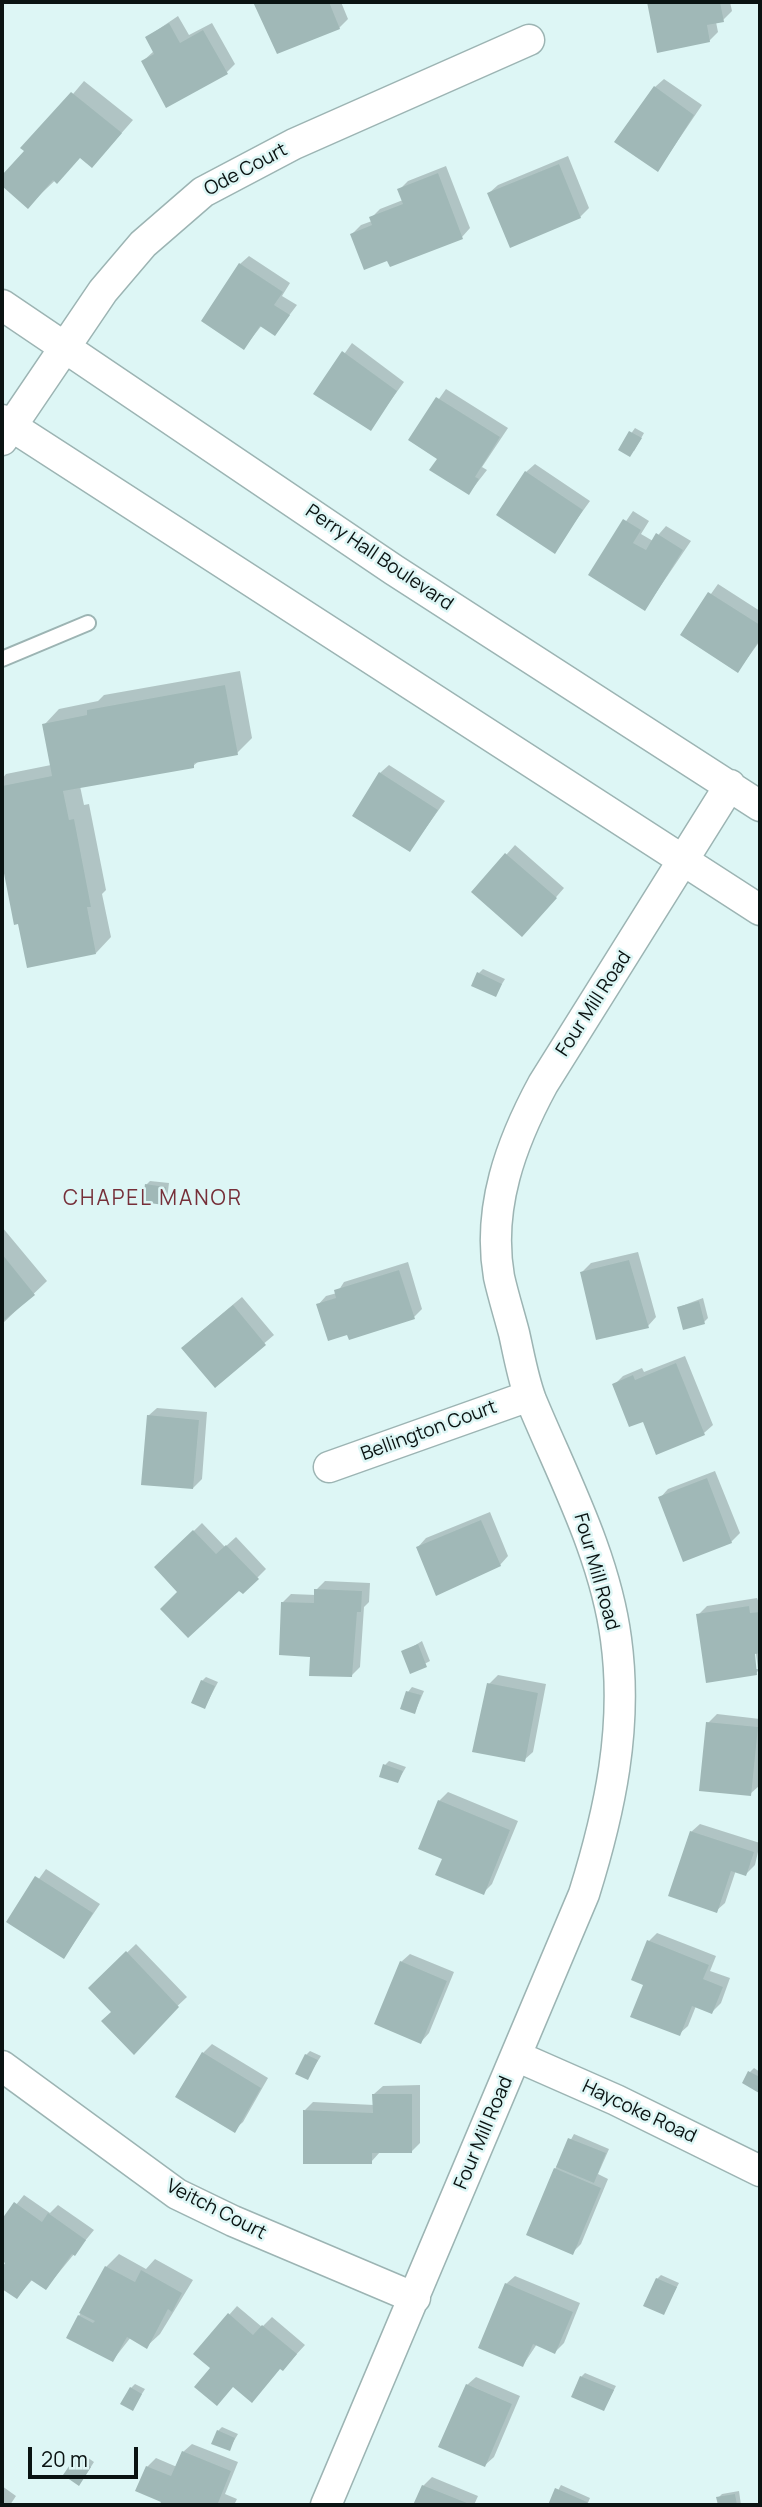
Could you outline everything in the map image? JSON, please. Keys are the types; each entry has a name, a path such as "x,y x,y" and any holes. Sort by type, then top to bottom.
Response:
{"street":[{"name":"Ode Court","path":"5,429 103,290 143,244 203,192 294,144 529,40"},
{"name":"Perry Hall Boulevard","path":"2,305 394,570 760,806"},
{"path":"5,429 760,910"},
{"name":"Four Mill Road","path":"326,2505 584,1894 604,1830 620,1728 616,1637 607,1594 577,1506 529,1396 499,1275 497,1221 509,1159 517,1132 542,1084 730,785"},
{"name":"Bellington Court","path":"329,1467 529,1396"},
{"name":"Haycoke Road","path":"516,2056 616,2099 760,2171"},
{"name":"Veitch Court","path":"2,2066 177,2194 233,2221 415,2298"}],"lane":[{"path":"2,659 88,623"}],"building":[{"path":"253,2 329,2 340,29 277,54"},
{"path":"647,2 720,2 724,22 707,25 710,42 657,53"},
{"path":"169,23 180,43 203,30 228,74 166,108 141,61 154,54 145,37"},
{"path":"654,86 694,115 658,172 614,142"},
{"path":"71,92 122,133 92,168 80,158 57,184 53,180 28,209 2,186 2,175 24,151 20,148"},
{"path":"559,164 581,218 510,248 487,193"},
{"path":"438,173 463,239 390,267 387,261 364,270 350,234 372,225 369,217 403,204 397,189"},
{"path":"239,263 283,292 274,305 290,315 275,336 260,326 244,350 201,321"},
{"path":"342,351 397,391 371,431 313,394"},
{"path":"436,397 500,437 475,477 479,479 469,495 429,470 437,459 408,440"},
{"path":"629,431 642,438 630,457 618,450"},
{"path":"525,471 583,510 555,554 496,515"},
{"path":"623,519 641,530 633,543 646,550 656,533 683,550 645,611 588,575"},
{"path":"708,592 760,625 760,639 738,673 680,635"},
{"path":"225,685 238,755 194,763 194,768 63,791 69,820 74,819 91,907 87,907 96,954 27,968 18,924 14,925 2,863 2,786 52,776 42,724 87,715 87,710"},
{"path":"379,772 438,810 410,852 352,816"},
{"path":"505,853 557,898 522,937 471,892"},
{"path":"477,972 502,984 496,997 471,986"},
{"path":"145,1184 166,1187 164,1205 142,1202"},
{"path":"2,1254 35,1295 2,1322"},
{"path":"629,1260 649,1328 596,1340 580,1272"},
{"path":"399,1270 415,1319 349,1340 347,1335 328,1341 316,1304 336,1298 334,1290"},
{"path":"699,1301 705,1324 683,1330 677,1307"},
{"path":"233,1305 266,1345 215,1388 181,1348"},
{"path":"676,1363 705,1435 656,1455 643,1422 629,1427 612,1384 633,1375 635,1380"},
{"path":"147,1415 199,1420 193,1489 141,1485"},
{"path":"707,1478 732,1543 683,1562 658,1497"},
{"path":"481,1520 501,1566 436,1596 416,1547"},
{"path":"193,1530 216,1554 226,1545 259,1579 243,1594 239,1591 188,1638 160,1609 177,1592 154,1567"},
{"path":"314,1589 362,1591 361,1612 357,1612 352,1677 309,1676 310,1657 279,1655 281,1602 314,1603"},
{"path":"749,1606 750,1613 760,1612 760,1653 755,1654 757,1675 706,1683 696,1614"},
{"path":"418,1644 427,1667 410,1674 401,1651"},
{"path":"201,1680 215,1686 205,1709 191,1703"},
{"path":"487,1683 538,1693 525,1762 472,1752"},
{"path":"406,1691 421,1695 415,1714 400,1709"},
{"path":"706,1722 758,1727 751,1796 699,1791"},
{"path":"383,1764 403,1771 398,1783 379,1777"},
{"path":"438,1800 510,1830 484,1895 435,1875 442,1859 418,1849"},
{"path":"690,1831 754,1852 746,1876 731,1871 717,1913 668,1896"},
{"path":"35,1876 93,1913 64,1959 6,1922"},
{"path":"647,1940 709,1965 703,1979 723,1987 712,2014 692,2006 680,2036 630,2017 643,1985 631,1980"},
{"path":"126,1951 179,2007 134,2055 101,2021 111,2012 88,1988"},
{"path":"400,1961 447,1981 421,2044 374,2024"},
{"path":"202,2052 261,2088 235,2133 175,2097"},
{"path":"305,2054 318,2060 308,2080 295,2074"},
{"path":"748,2071 760,2077 759,2093 742,2083"},
{"path":"372,2094 412,2094 412,2153 372,2153 372,2164 303,2164 303,2110 373,2113"},
{"path":"568,2138 606,2153 594,2183 556,2167"},
{"path":"554,2168 601,2188 573,2255 526,2235"},
{"path":"14,2202 42,2222 48,2213 86,2240 75,2256 72,2254 46,2290 31,2280 17,2299 2,2289 2,2268 5,2263 2,2261 2,2219"},
{"path":"105,2266 135,2282 141,2270 182,2293 172,2312 168,2309 147,2349 127,2337 113,2362 66,2338 78,2315 93,2323 95,2321 79,2313"},
{"path":"656,2278 677,2287 664,2315 643,2306"},
{"path":"505,2283 573,2312 555,2354 533,2344 523,2367 478,2348"},
{"path":"228,2313 253,2335 262,2325 297,2354 283,2371 280,2369 252,2403 233,2387 217,2406 194,2387 210,2368 193,2354"},
{"path":"580,2376 614,2390 604,2411 571,2397"},
{"path":"466,2384 512,2404 485,2467 438,2447"},
{"path":"130,2387 142,2394 133,2411 120,2404"},
{"path":"217,2430 235,2438 230,2451 211,2444"},
{"path":"182,2451 231,2471 218,2503 223,2505 159,2505 161,2502 135,2491 146,2466 171,2476"},
{"path":"76,2456 91,2467 79,2486 63,2475"},
{"path":"422,2485 472,2505 413,2505"},
{"path":"555,2488 587,2502 586,2505 548,2505"},
{"path":"735,2494 737,2505 718,2505 716,2497"}],"district":[{"name":"CHAPEL MANOR","path":"153,1199"}]}
